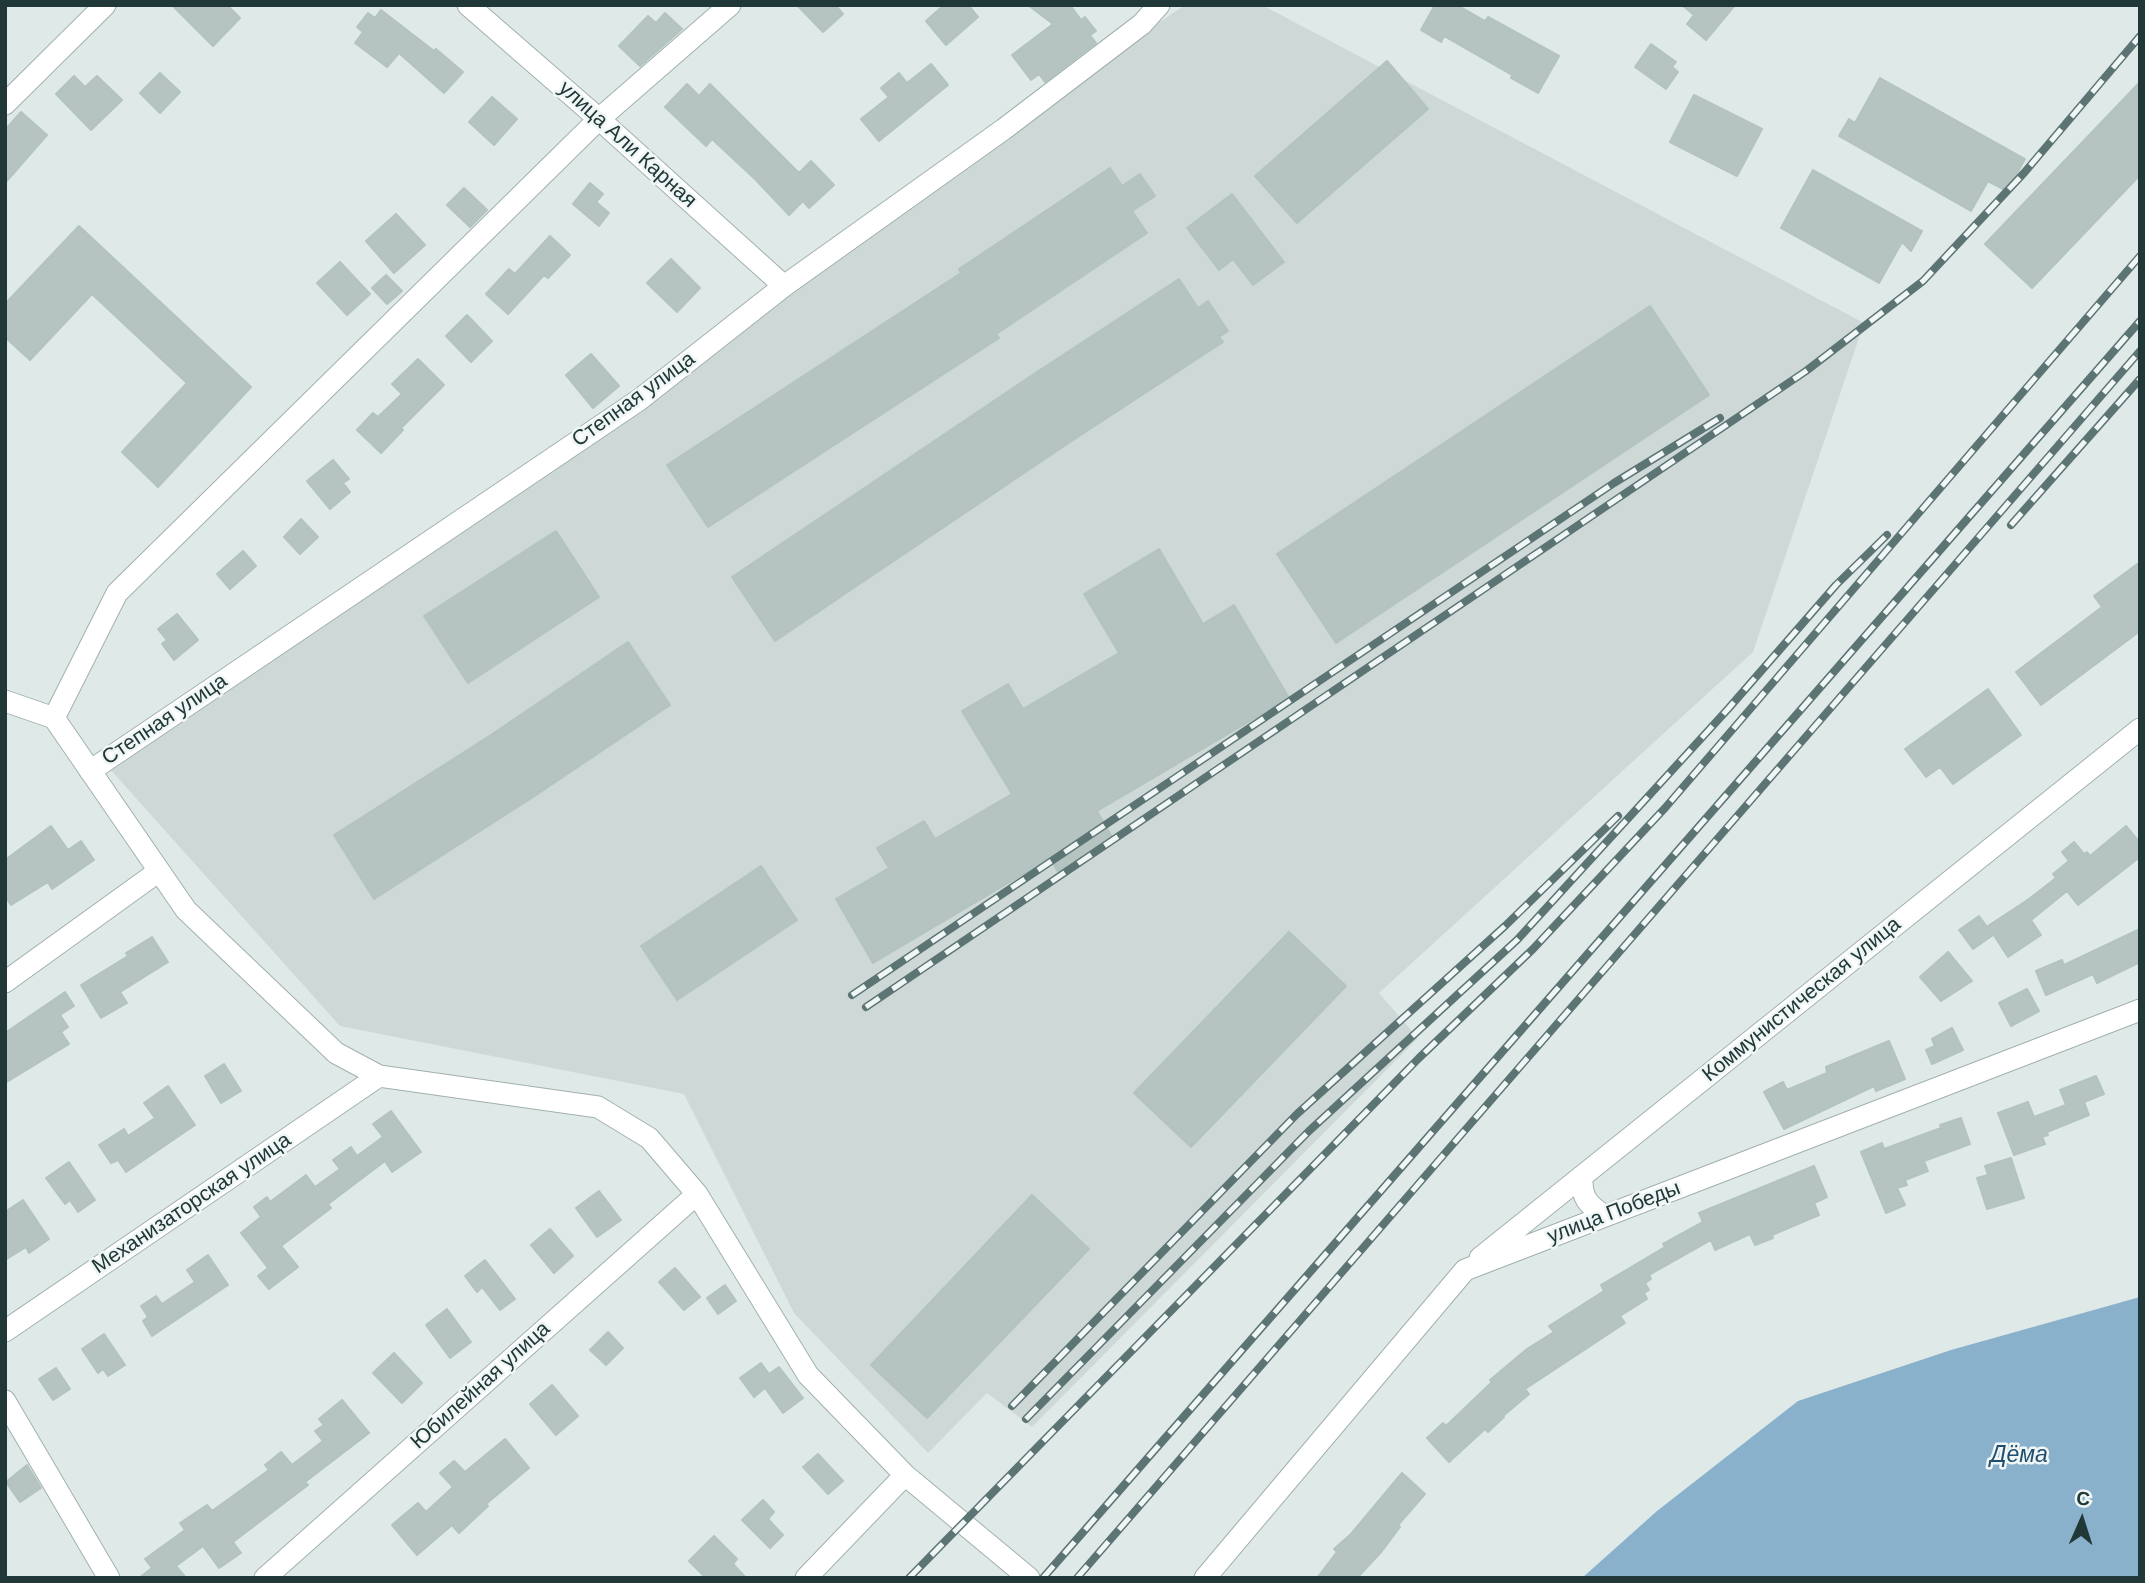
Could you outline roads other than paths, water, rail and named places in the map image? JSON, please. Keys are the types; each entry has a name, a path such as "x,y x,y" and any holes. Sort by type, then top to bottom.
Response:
{"street":[{"path":"5,104 105,5"},
{"name":"улица Али Карная","path":"468,5 600,119 784,286"},
{"path":"54,718 117,593 600,119 730,5"},
{"name":"Степная улица","path":"90,771 639,400 784,286 1004,129 1142,24 1159,5"},
{"path":"5,701 54,718 186,910 336,1053 379,1076 598,1107 649,1138 697,1194 808,1375 905,1475 1029,1578"},
{"name":"Коммунистическая улица","path":"1465,1270 2140,729"},
{"path":"5,982 159,871"},
{"name":"улица Победы","path":"1205,1578 1465,1270 2140,1010"},
{"name":"Механизаторская улица","path":"5,1331 379,1076"},
{"path":"1582,1176 1582,1191 1587,1204 1605,1216"},
{"name":"Юбилейная улица","path":"265,1578 697,1194"},
{"path":"5,1401 109,1578"},
{"path":"806,1578 905,1475"}],"water":[{"name":"Дёма","path":"2140,1297 2140,1578 1582,1578 1657,1511 1798,1401 1951,1350"}],"railway":[{"path":"866,1007 1806,371 1923,281 2024,173 2140,36"},
{"path":"909,1578 1419,1058 1533,949 1665,808 2140,256"},
{"path":"1043,1578 2140,321"},
{"path":"1077,1578 2140,351"},
{"path":"2011,525 2140,379"},
{"path":"852,995 1614,483 1720,418"},
{"path":"1026,1419 1309,1131 1517,940 1728,709 1836,585 1887,535"},
{"path":"1012,1406 1297,1114 1505,926 1618,816"}]}
